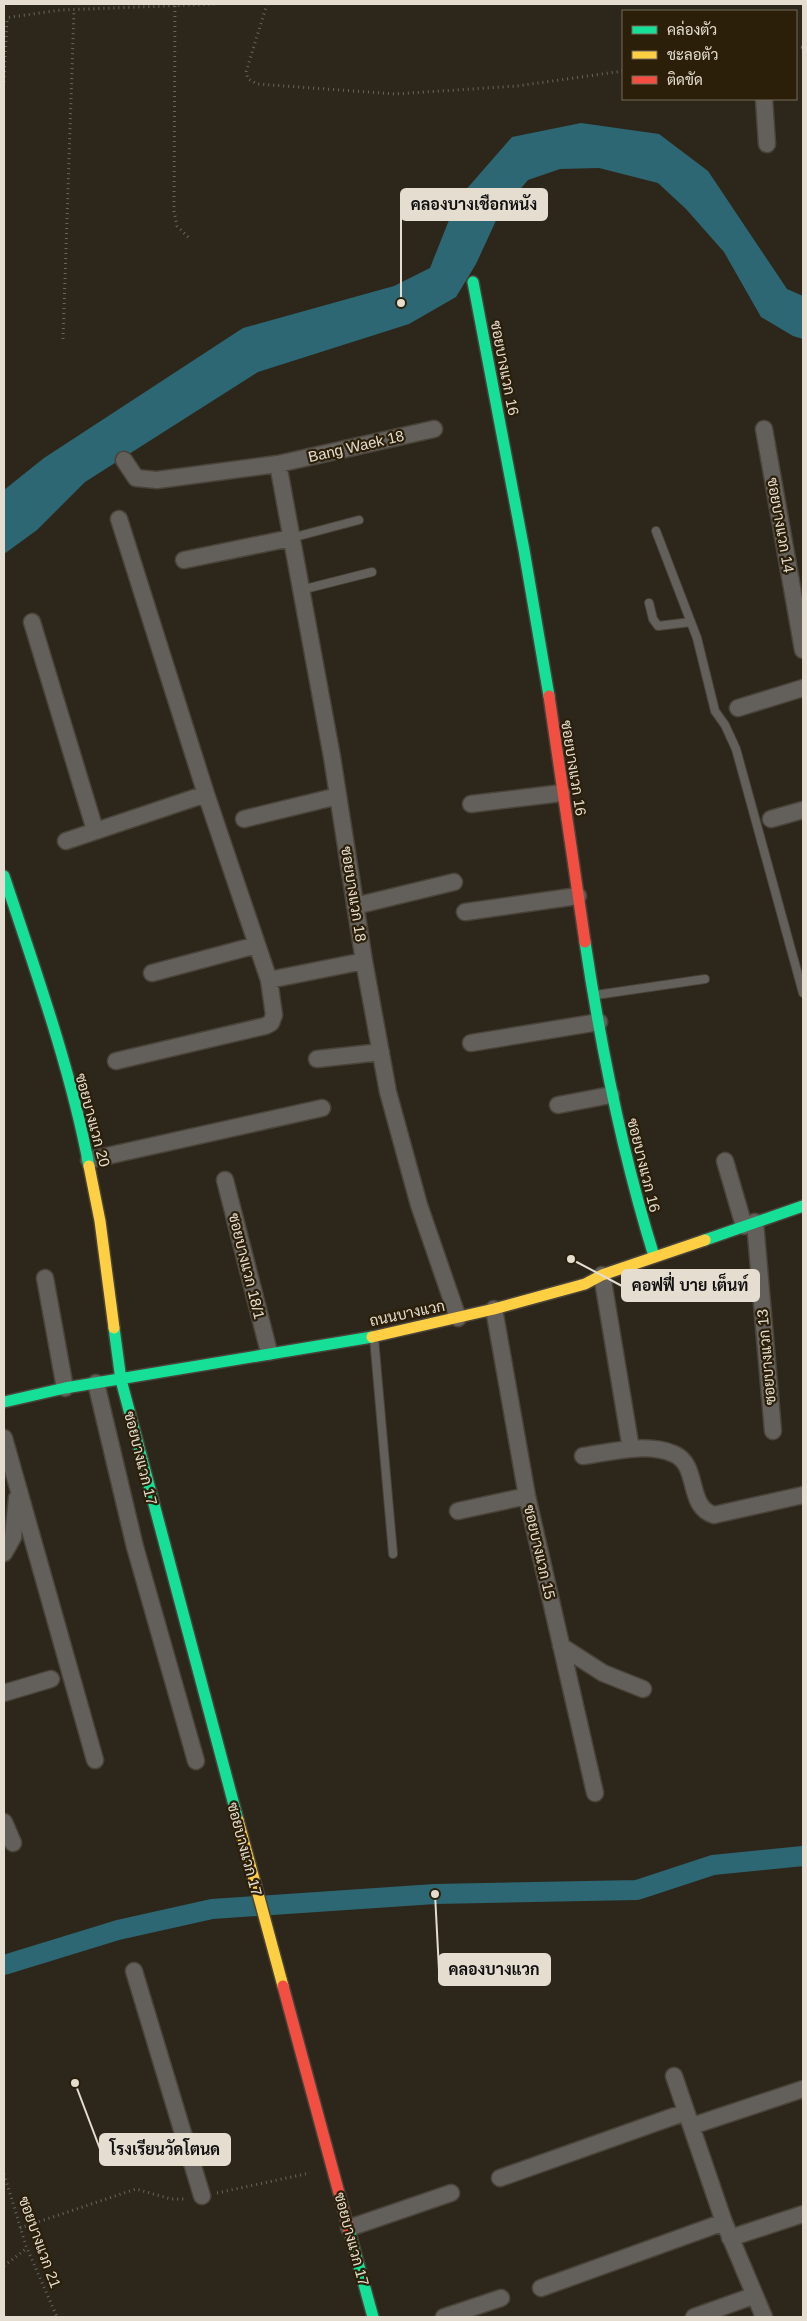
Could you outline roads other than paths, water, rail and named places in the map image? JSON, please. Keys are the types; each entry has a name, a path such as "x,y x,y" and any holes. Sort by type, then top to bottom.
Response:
{"street":[{"path":"764,100 767,144"},
{"name":"ซอยบางแวก 16","path":"473,282 511,472 540,642 578,896 611,1095 627,1165 654,1256"},
{"name":"Bang Waek 18","path":"124,460 136,478 157,480 278,464 434,428"},
{"name":"ซอยบางแวก 14","path":"764,429 803,650"},
{"name":"ซอยบางแวก 18","path":"278,464 338,796 364,962 394,1118 419,1205 458,1318"},
{"path":"116,1061 265,1026 271,1023 274,1016 269,980 206,794 119,519"},
{"path":"184,560 290,538"},
{"path":"32,622 96,830"},
{"path":"738,708 803,688"},
{"path":"471,804 562,793"},
{"path":"66,841 206,794"},
{"path":"244,819 338,796"},
{"path":"772,819 803,810"},
{"name":"ซอยบางแวก 20","path":"4,876 38,977 89,1160 100,1221 121,1380"},
{"path":"355,906 454,882"},
{"path":"465,912 578,896"},
{"path":"152,973 257,945"},
{"path":"269,980 364,962"},
{"path":"471,1043 599,1022"},
{"path":"317,1059 381,1052"},
{"path":"558,1105 611,1095"},
{"path":"89,1160 322,1108"},
{"name":"ซอยบางแวก 13","path":"725,1161 749,1224 773,1431"},
{"name":"ซอยบางแวก 18/1","path":"225,1180 269,1352"},
{"name":"ถนนบางแวก","path":"4,1402 65,1388 121,1380 269,1352 374,1336 458,1318 585,1284 602,1274 803,1206"},
{"path":"602,1274 631,1449"},
{"path":"45,1278 65,1388"},
{"name":"ซอยบางแวก 15","path":"494,1309 527,1496 595,1793"},
{"name":"ซอยบางแวก 17","path":"121,1380 173,1582 373,2317"},
{"path":"96,1383 138,1557 196,1761"},
{"path":"4,1438 53,1618 95,1760"},
{"path":"583,1456 631,1449 662,1451 676,1455 686,1464 697,1500 706,1513 714,1515 803,1495"},
{"path":"4,1553 14,1537 17,1517 16,1486"},
{"path":"458,1511 527,1496"},
{"path":"561,1646 603,1673 643,1689"},
{"path":"4,1692 51,1679"},
{"path":"4,1822 13,1843"},
{"path":"134,1971 202,2196"},
{"path":"674,2076 724,2222 753,2296 764,2317"},
{"path":"500,2178 689,2119 803,2088"},
{"path":"349,2228 451,2193"},
{"path":"730,2238 803,2214"},
{"path":"541,2288 724,2222"},
{"path":"694,2317 753,2296"},
{"path":"444,2317 501,2298"}],"lane":[{"path":"290,538 359,520"},
{"path":"656,531 691,622 715,711 725,725 736,749 803,993"},
{"path":"300,590 372,572"},
{"path":"649,603 653,619 658,626 691,622"},
{"path":"594,995 705,979"},
{"path":"374,1336 393,1554"}],"water":[{"path":"581,123 659,134 708,171 787,289 803,296 803,339 793,336 761,317 724,252 686,209 658,183 599,168 560,169 528,180 499,214 476,264 456,297 409,324 258,372 85,482 37,530 4,554 4,490 44,458 243,328 394,286 430,268 457,200 512,137"}],"waterway":[{"path":"4,1965 118,1930 212,1909 435,1894 637,1890 713,1865 803,1856"}],"place":[{"name":"คลองบางเชือกหนัง","path":"401,303"},
{"name":"คอฟฟี่ บาย เต็นท์","path":"571,1259"},
{"name":"คลองบางแวก","path":"435,1894"},
{"name":"โรงเรียนวัดโตนด","path":"75,2083"}]}
